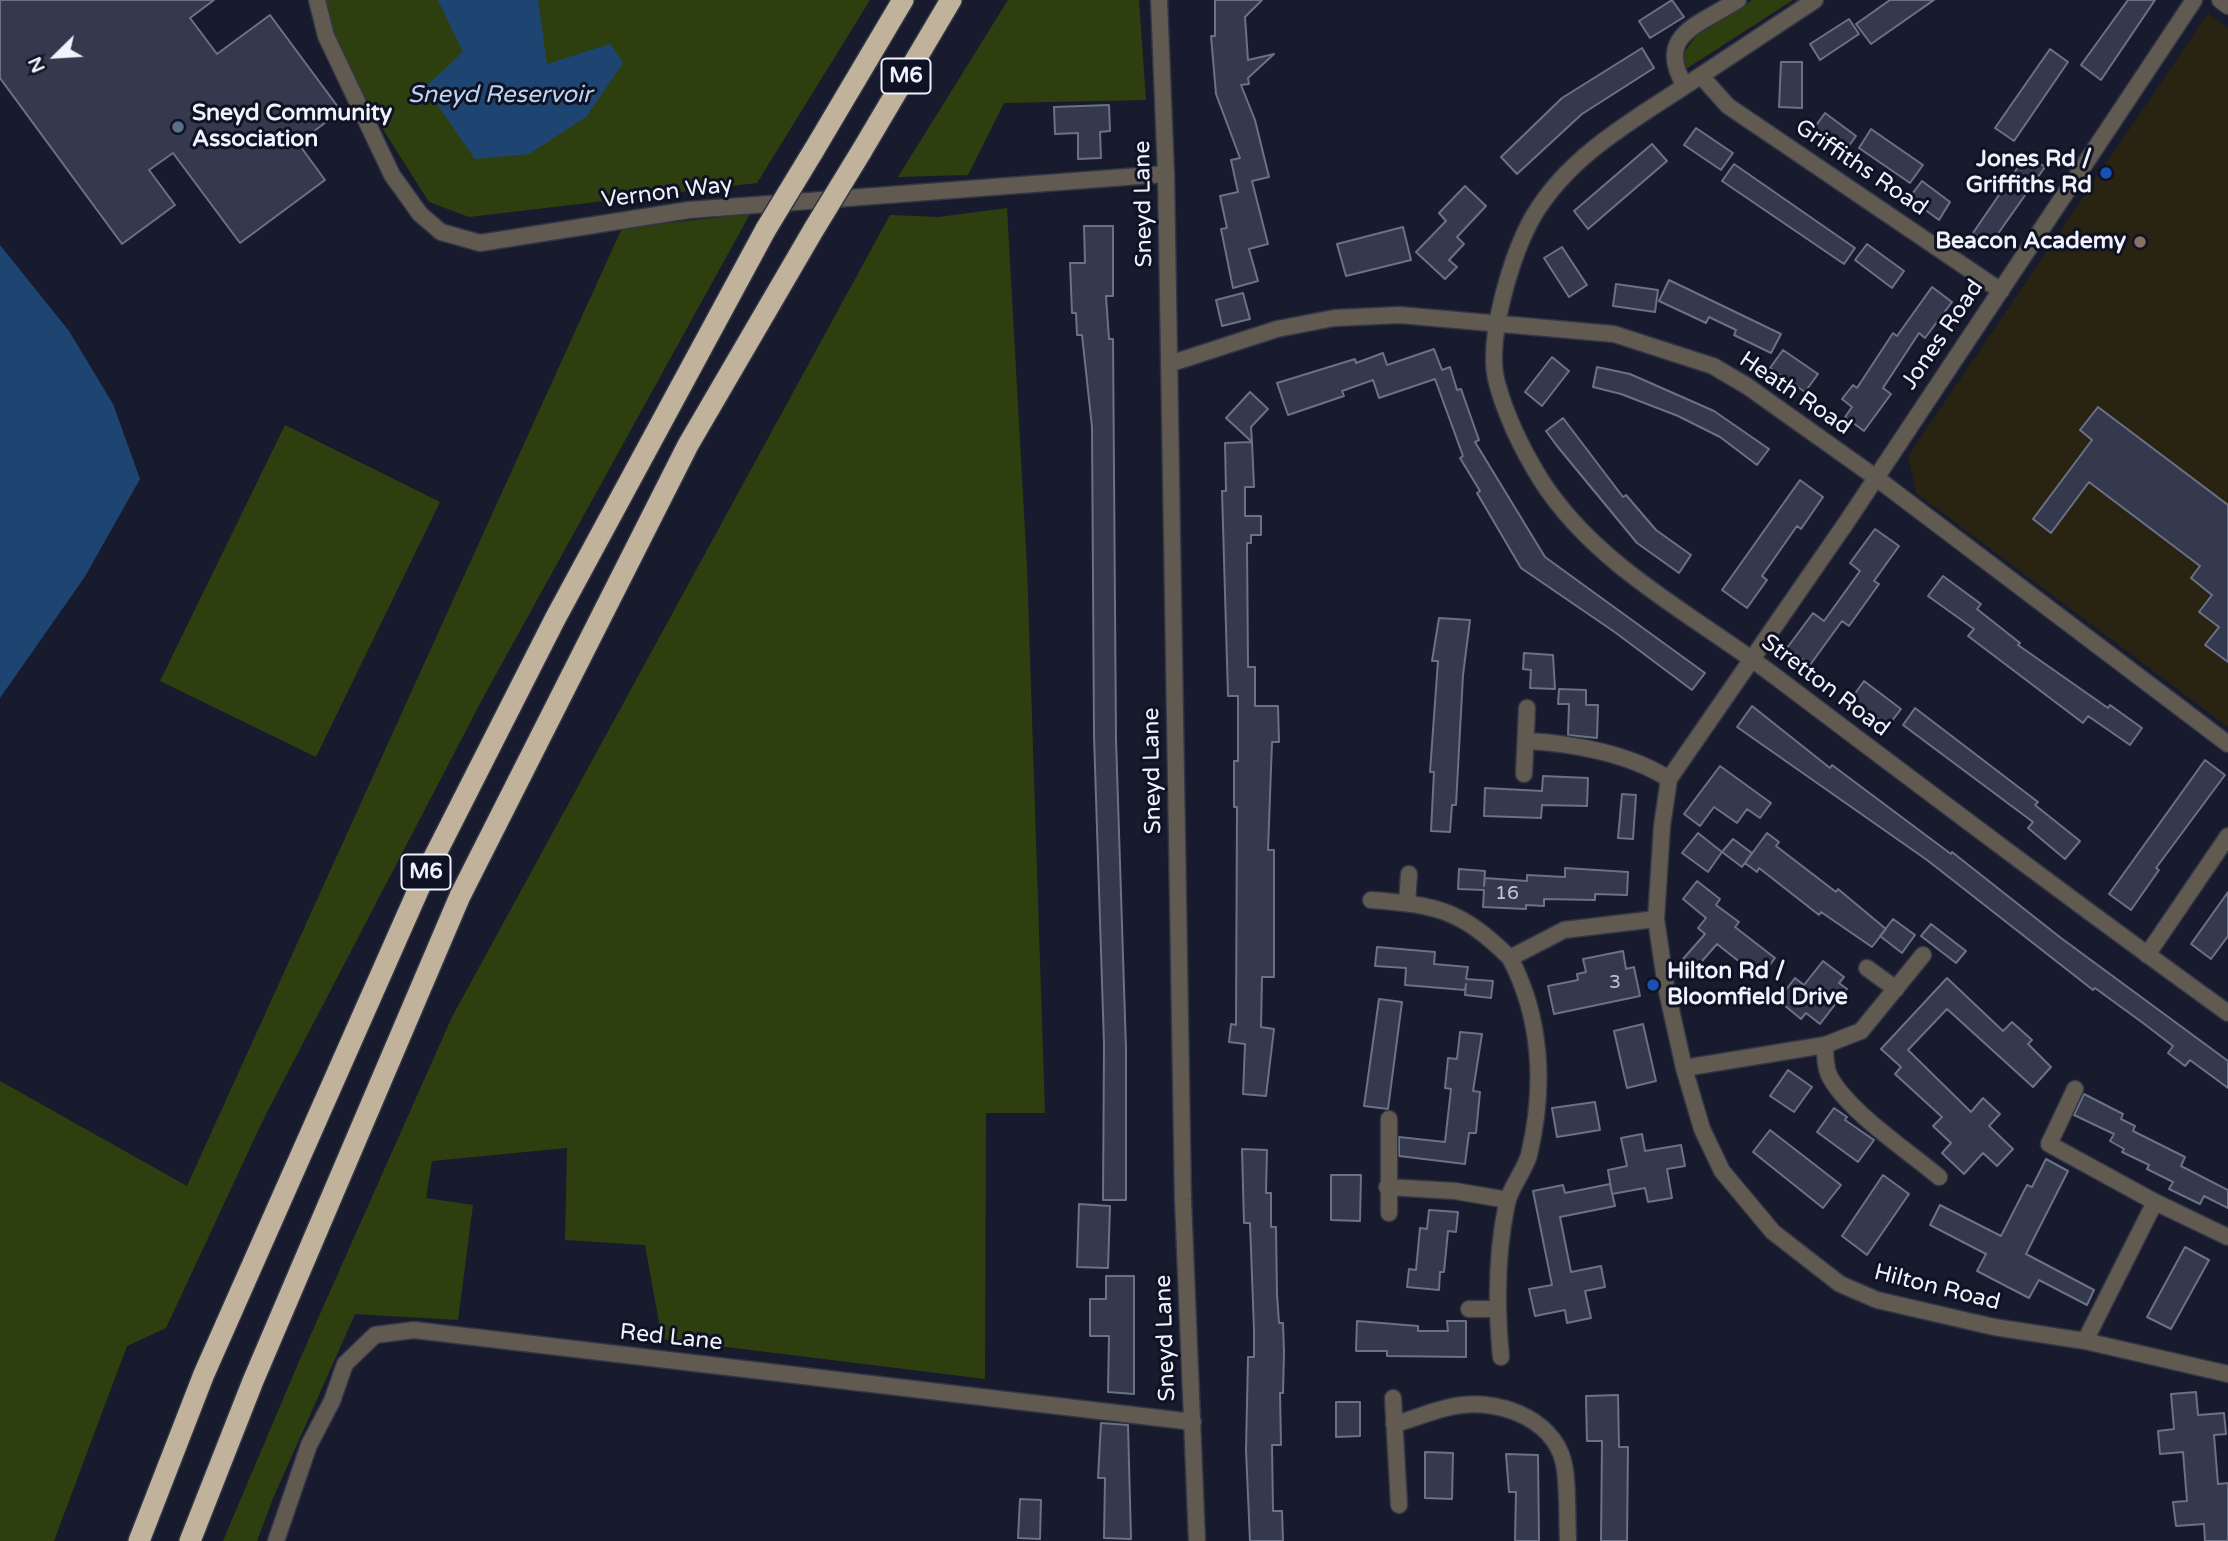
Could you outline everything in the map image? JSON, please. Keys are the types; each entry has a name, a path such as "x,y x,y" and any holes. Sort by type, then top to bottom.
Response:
{"highway":[{"name":"M6","path":"139,1541 204,1374 424,877 568,595 766,229 903,0"},
{"name":"M6","path":"190,1541 253,1381 460,896 688,445 951,0"}],"street":[{"name":"Vernon Way","path":"317,0 326,36 393,175 420,214 441,232 480,243 689,210 1166,174"},
{"name":"Sneyd Lane","path":"1159,0 1166,174 1183,1200 1197,1541"},
{"path":"1685,86 1674,66 1672,53 1677,40 1738,0"},
{"name":"Stretton Road","path":"1815,0 1602,141 1564,176 1534,215 1520,248 1498,324 1497,383 1521,443 1543,482 1593,542 1647,588 1752,660 2228,1013"},
{"name":"Jones Road","path":"1752,660 2194,0"},
{"path":"2220,0 2228,6"},
{"name":"Griffiths Road","path":"1701,76 1728,106 2001,291"},
{"name":"Heath Road","path":"1169,364 1277,329 1334,318 1400,315 1614,334 1713,366 1747,386 1875,477 2228,744"},
{"name":"Hilton Road","path":"1752,660 1669,779 1662,826 1656,919 1666,987 1684,1068 1702,1129 1722,1171 1773,1232 1840,1284 1877,1300 1994,1327 2085,1341 2228,1374"},
{"path":"1524,774 1527,708"},
{"path":"1526,741 1553,742 1615,757 1652,768 1669,779"},
{"path":"2147,955 2228,836"},
{"path":"1408,902 1409,874"},
{"path":"1371,900 1429,905 1469,922 1510,958 1527,990 1536,1032 1538,1088 1529,1155 1507,1200 1497,1308 1501,1357"},
{"path":"1510,958 1564,930 1656,919"},
{"path":"1684,1068 1825,1045 1861,1031 1923,955"},
{"path":"1867,968 1896,989"},
{"path":"1825,1045 1828,1074 1841,1094 1939,1177"},
{"path":"2075,1089 2049,1144 2155,1202 2228,1237"},
{"path":"1389,1119 1389,1213"},
{"path":"1387,1187 1455,1191 1507,1200"},
{"path":"2085,1341 2155,1202"},
{"path":"1469,1309 1497,1308"},
{"name":"Red Lane","path":"276,1541 309,1445 332,1401 345,1364 375,1335 414,1330 1193,1422"},
{"path":"1393,1398 1399,1505"},
{"path":"1394,1424 1462,1405 1511,1409 1531,1418 1555,1442 1565,1468 1568,1541"}],"shaded area":[{"name":"Beacon Academy","path":"2208,13 2228,28 2228,727 1916,493 1908,456"}],"green space":[{"path":"326,0 870,0 757,183 469,217 429,202 367,104 329,21"},
{"path":"1008,0 1139,0 1146,100 1004,103 968,175 898,177"},
{"path":"1752,0 1793,0 1686,69 1683,54 1696,36"},
{"path":"1007,208 1027,567 1045,1113 986,1113 985,1379 662,1339 645,1245 565,1240 567,1148 432,1161 426,1198 473,1205 458,1320 355,1314 274,1496 257,1541 223,1541 300,1359 452,1017 890,215 939,217"},
{"path":"750,214 484,696 264,1118 166,1328 127,1346 54,1541 0,1541 0,1081 187,1186 622,228"},
{"path":"285,425 440,502 316,757 160,681"}],"water":[{"name":"Sneyd Reservoir","path":"438,0 538,0 547,64 610,44 623,63 586,117 529,154 475,159 425,87 463,52"},
{"path":"0,245 69,331 113,404 140,479 84,578 0,698"}],"building":[{"name":"Sneyd Community Association","path":"0,0 214,0 190,18 217,54 270,15 341,111 298,143 325,180 240,243 173,153 149,170 175,205 122,244 0,78"},
{"path":"1215,0 1262,0 1245,17 1248,60 1274,54 1248,78 1249,84 1241,85 1255,120 1269,177 1252,181 1268,244 1249,249 1258,281 1233,288 1221,229 1227,228 1220,196 1238,192 1231,160 1240,158 1216,94 1211,36 1215,36"},
{"path":"1672,0 1684,17 1650,38 1639,21"},
{"path":"1890,0 1934,0 1871,44 1856,24"},
{"path":"2128,0 2155,0 2101,80 2081,65"},
{"path":"1849,19 1859,34 1820,60 1810,44"},
{"path":"1642,48 1654,68 1582,114 1517,174 1501,157 1562,98"},
{"path":"2050,49 2068,62 2014,141 1995,128"},
{"path":"1781,62 1802,62 1802,108 1779,107"},
{"path":"1109,105 1110,131 1100,132 1101,158 1078,159 1078,133 1055,134 1054,107"},
{"path":"1825,113 1856,136 1843,154 1812,131"},
{"path":"1696,128 1733,153 1721,170 1684,145"},
{"path":"1871,129 1923,165 1910,183 1859,148"},
{"path":"1652,144 1667,161 1588,229 1574,211"},
{"path":"2027,154 2045,167 1990,245 1973,233"},
{"path":"1734,164 1855,248 1844,264 1722,181"},
{"path":"1922,181 1950,202 1939,220 1909,198"},
{"path":"1465,186 1486,206 1457,237 1464,244 1449,260 1457,267 1445,279 1416,252 1446,221 1439,213"},
{"path":"1084,226 1113,226 1113,296 1106,296 1109,339 1113,339 1116,739 1126,1049 1126,1200 1103,1200 1104,1044 1094,736 1092,427 1082,335 1077,335 1076,313 1072,313 1070,263 1085,263"},
{"path":"1403,227 1411,260 1346,276 1337,244"},
{"path":"1867,244 1904,271 1892,288 1855,260"},
{"path":"1562,247 1587,285 1569,297 1544,258"},
{"path":"1669,280 1781,334 1771,353 1734,335 1736,330 1709,317 1706,323 1659,301"},
{"path":"1616,284 1658,290 1655,312 1613,306"},
{"path":"1932,287 1952,302 1925,338 1919,333 1883,388 1891,394 1864,431 1845,417 1852,407 1842,399 1853,385 1857,388 1893,333 1897,336"},
{"path":"1243,293 1250,319 1222,326 1216,300"},
{"path":"1434,349 1442,370 1450,367 1457,390 1461,389 1479,440 1475,442 1545,557 1705,673 1692,690 1616,633 1521,568 1477,493 1480,491 1460,458 1463,456 1435,379 1379,398 1373,380 1342,391 1344,396 1288,415 1277,383 1355,359 1356,363 1383,353 1387,365"},
{"path":"1783,350 1818,374 1805,392 1770,368"},
{"path":"1552,357 1569,371 1542,406 1525,392"},
{"path":"1597,367 1630,374 1714,411 1769,449 1757,465 1720,437 1678,416 1621,394 1593,387"},
{"path":"1250,392 1268,409 1251,427 1252,442 1226,418"},
{"path":"2098,407 2228,505 2228,662 2205,645 2219,627 2199,612 2212,595 2191,578 2200,566 2089,482 2051,533 2033,519 2092,440 2080,430"},
{"path":"1563,418 1623,497 1626,495 1656,530 1691,555 1679,573 1637,543 1557,446 1546,431"},
{"path":"1252,442 1254,487 1245,487 1245,516 1261,516 1261,535 1251,535 1251,543 1247,543 1248,667 1255,667 1255,706 1278,706 1279,742 1272,742 1268,850 1274,850 1274,977 1262,977 1261,1027 1274,1029 1266,1096 1243,1094 1245,1044 1229,1042 1231,1024 1236,1025 1237,807 1234,807 1234,761 1238,761 1238,696 1228,696 1222,491 1226,491 1225,443"},
{"path":"1800,480 1823,497 1801,529 1797,526 1762,576 1767,580 1747,608 1722,590"},
{"path":"1875,529 1899,546 1874,581 1879,584 1849,626 1842,621 1810,665 1787,648 1813,613 1824,621 1860,571 1850,563"},
{"path":"1943,576 1981,604 1977,609 2020,643 2018,645 2108,708 2110,705 2142,728 2130,745 2088,716 2083,723 1968,636 1974,629 1928,596"},
{"path":"1439,618 1470,620 1463,675 1456,805 1452,805 1450,832 1431,831 1434,772 1430,772 1438,661 1432,661"},
{"path":"1524,653 1553,655 1555,689 1530,688 1531,670 1523,669"},
{"path":"1864,681 1901,709 1888,726 1851,699"},
{"path":"1559,689 1586,690 1586,705 1598,705 1597,738 1568,735 1569,704 1558,704"},
{"path":"1752,706 1830,768 1832,765 1951,854 1952,852 2061,938 2228,1061 2228,1088 2190,1060 2185,1066 2168,1053 2173,1046 2143,1023 2095,988 2093,990 1927,860 1737,727"},
{"path":"1915,708 2038,802 2035,805 2080,841 2065,859 2028,828 2033,822 1903,725"},
{"path":"2205,760 2225,775 2156,868 2159,870 2131,910 2109,894"},
{"path":"1720,766 1771,803 1760,818 1747,809 1737,823 1714,807 1700,826 1684,814"},
{"path":"1543,776 1588,778 1587,806 1542,805 1541,818 1484,816 1485,788 1542,791"},
{"path":"1622,794 1636,795 1633,839 1618,838"},
{"path":"1698,833 1722,852 1708,872 1682,853"},
{"path":"1767,833 1779,842 1776,846 1836,892 1838,889 1886,929 1872,947 1821,912 1819,915 1759,868 1757,872 1745,863"},
{"path":"1733,839 1752,853 1742,867 1722,852"},
{"path":"1565,868 1628,872 1627,895 1595,894 1595,900 1544,899 1544,906 1526,905 1526,909 1483,907 1484,890 1458,889 1459,869 1485,871 1484,886 1485,878 1527,881 1527,875 1565,877"},
{"path":"1697,881 1720,899 1716,905 1739,922 1735,927 1775,958 1760,978 1717,944 1695,969 1683,959 1705,934 1698,928 1706,918 1683,899"},
{"path":"2228,892 2228,936 2211,959 2191,944"},
{"path":"1893,919 1915,935 1902,953 1880,936"},
{"path":"1931,924 1966,951 1956,963 1921,936"},
{"path":"1377,947 1435,952 1434,964 1468,967 1466,979 1493,981 1491,998 1465,995 1466,984 1465,990 1405,985 1406,968 1375,966"},
{"path":"1623,951 1626,969 1634,967 1640,996 1554,1014 1548,986 1578,980 1577,974 1586,972 1583,959"},
{"path":"1823,961 1844,977 1839,983 1847,989 1820,1024 1806,1013 1801,1019 1778,1000 1795,978 1804,985"},
{"path":"1947,978 2003,1031 2012,1022 2032,1040 2028,1044 2051,1067 2033,1087 1947,1009 1908,1050 1971,1112 1983,1098 2000,1114 1989,1126 2013,1149 1997,1166 1983,1153 1964,1174 1942,1153 1951,1143 1933,1126 1942,1117 1895,1074 1901,1067 1881,1049"},
{"path":"1379,999 1402,1002 1388,1109 1364,1106"},
{"path":"1643,1024 1656,1081 1627,1088 1614,1031"},
{"path":"1460,1032 1482,1034 1473,1091 1480,1092 1476,1133 1469,1133 1465,1164 1399,1156 1399,1137 1445,1142 1451,1089 1445,1088 1448,1058 1457,1059"},
{"path":"1788,1070 1812,1087 1794,1112 1770,1096"},
{"path":"2084,1094 2123,1114 2121,1119 2135,1126 2133,1131 2185,1157 2181,1166 2228,1190 2228,1208 2204,1196 2200,1204 2169,1189 2173,1182 2147,1169 2149,1165 2122,1152 2124,1149 2110,1141 2114,1134 2074,1115"},
{"path":"1595,1102 1600,1130 1557,1137 1552,1108"},
{"path":"1834,1108 1847,1117 1845,1120 1874,1140 1858,1162 1817,1132"},
{"path":"1770,1130 1841,1185 1823,1208 1753,1152"},
{"path":"1642,1134 1645,1151 1681,1145 1685,1166 1667,1169 1672,1198 1648,1202 1645,1188 1612,1194 1608,1170 1627,1166 1621,1138"},
{"path":"1242,1149 1267,1150 1266,1193 1271,1193 1271,1227 1276,1227 1277,1294 1279,1323 1283,1323 1284,1352 1283,1393 1280,1393 1281,1445 1272,1445 1273,1511 1282,1511 1283,1541 1250,1541 1246,1450 1248,1357 1254,1357 1254,1330 1250,1223 1244,1223"},
{"path":"2046,1159 2068,1171 2026,1254 2094,1290 2087,1305 2039,1280 2029,1298 1977,1271 1986,1254 1930,1225 1940,1205 2001,1236 2027,1185 2032,1187"},
{"path":"1331,1175 1361,1175 1360,1221 1331,1220"},
{"path":"1883,1175 1909,1194 1867,1255 1842,1236"},
{"path":"1610,1184 1615,1206 1560,1217 1571,1272 1601,1266 1605,1287 1585,1291 1591,1318 1567,1323 1565,1310 1535,1316 1529,1289 1552,1285 1533,1191 1563,1185 1565,1193"},
{"path":"1079,1204 1110,1206 1108,1268 1077,1267"},
{"path":"1429,1210 1458,1212 1456,1232 1448,1231 1444,1272 1440,1272 1439,1290 1407,1287 1409,1269 1416,1270 1420,1228 1427,1229"},
{"path":"2185,1247 2209,1260 2171,1329 2147,1317"},
{"path":"1106,1276 1134,1276 1134,1394 1108,1392 1109,1336 1090,1336 1090,1299 1106,1299"},
{"path":"1357,1321 1418,1326 1418,1331 1448,1331 1447,1321 1466,1321 1466,1357 1387,1356 1387,1351 1356,1351"},
{"path":"2196,1392 2198,1415 2224,1413 2226,1434 2214,1435 2218,1484 2228,1483 2228,1541 2205,1541 2204,1524 2176,1526 2173,1502 2187,1501 2183,1452 2160,1454 2158,1431 2174,1429 2171,1394"},
{"path":"1618,1395 1619,1447 1628,1447 1627,1541 1601,1541 1602,1441 1587,1441 1586,1396"},
{"path":"1336,1402 1360,1402 1360,1436 1336,1437"},
{"path":"1101,1423 1128,1425 1131,1539 1104,1538 1105,1478 1098,1478"},
{"path":"1425,1452 1453,1453 1452,1499 1425,1498"},
{"path":"1506,1454 1538,1455 1539,1541 1515,1541 1516,1492 1509,1492"},
{"path":"1020,1499 1041,1500 1040,1539 1018,1538"}],"place":[{"name":"Sneyd Community Association","path":"178,127"},
{"name":"Jones Rd / Griffiths Rd","path":"2106,173"},
{"name":"Beacon Academy","path":"2140,242"},
{"name":"Hilton Rd / Bloomfield Drive","path":"1653,985"}]}
